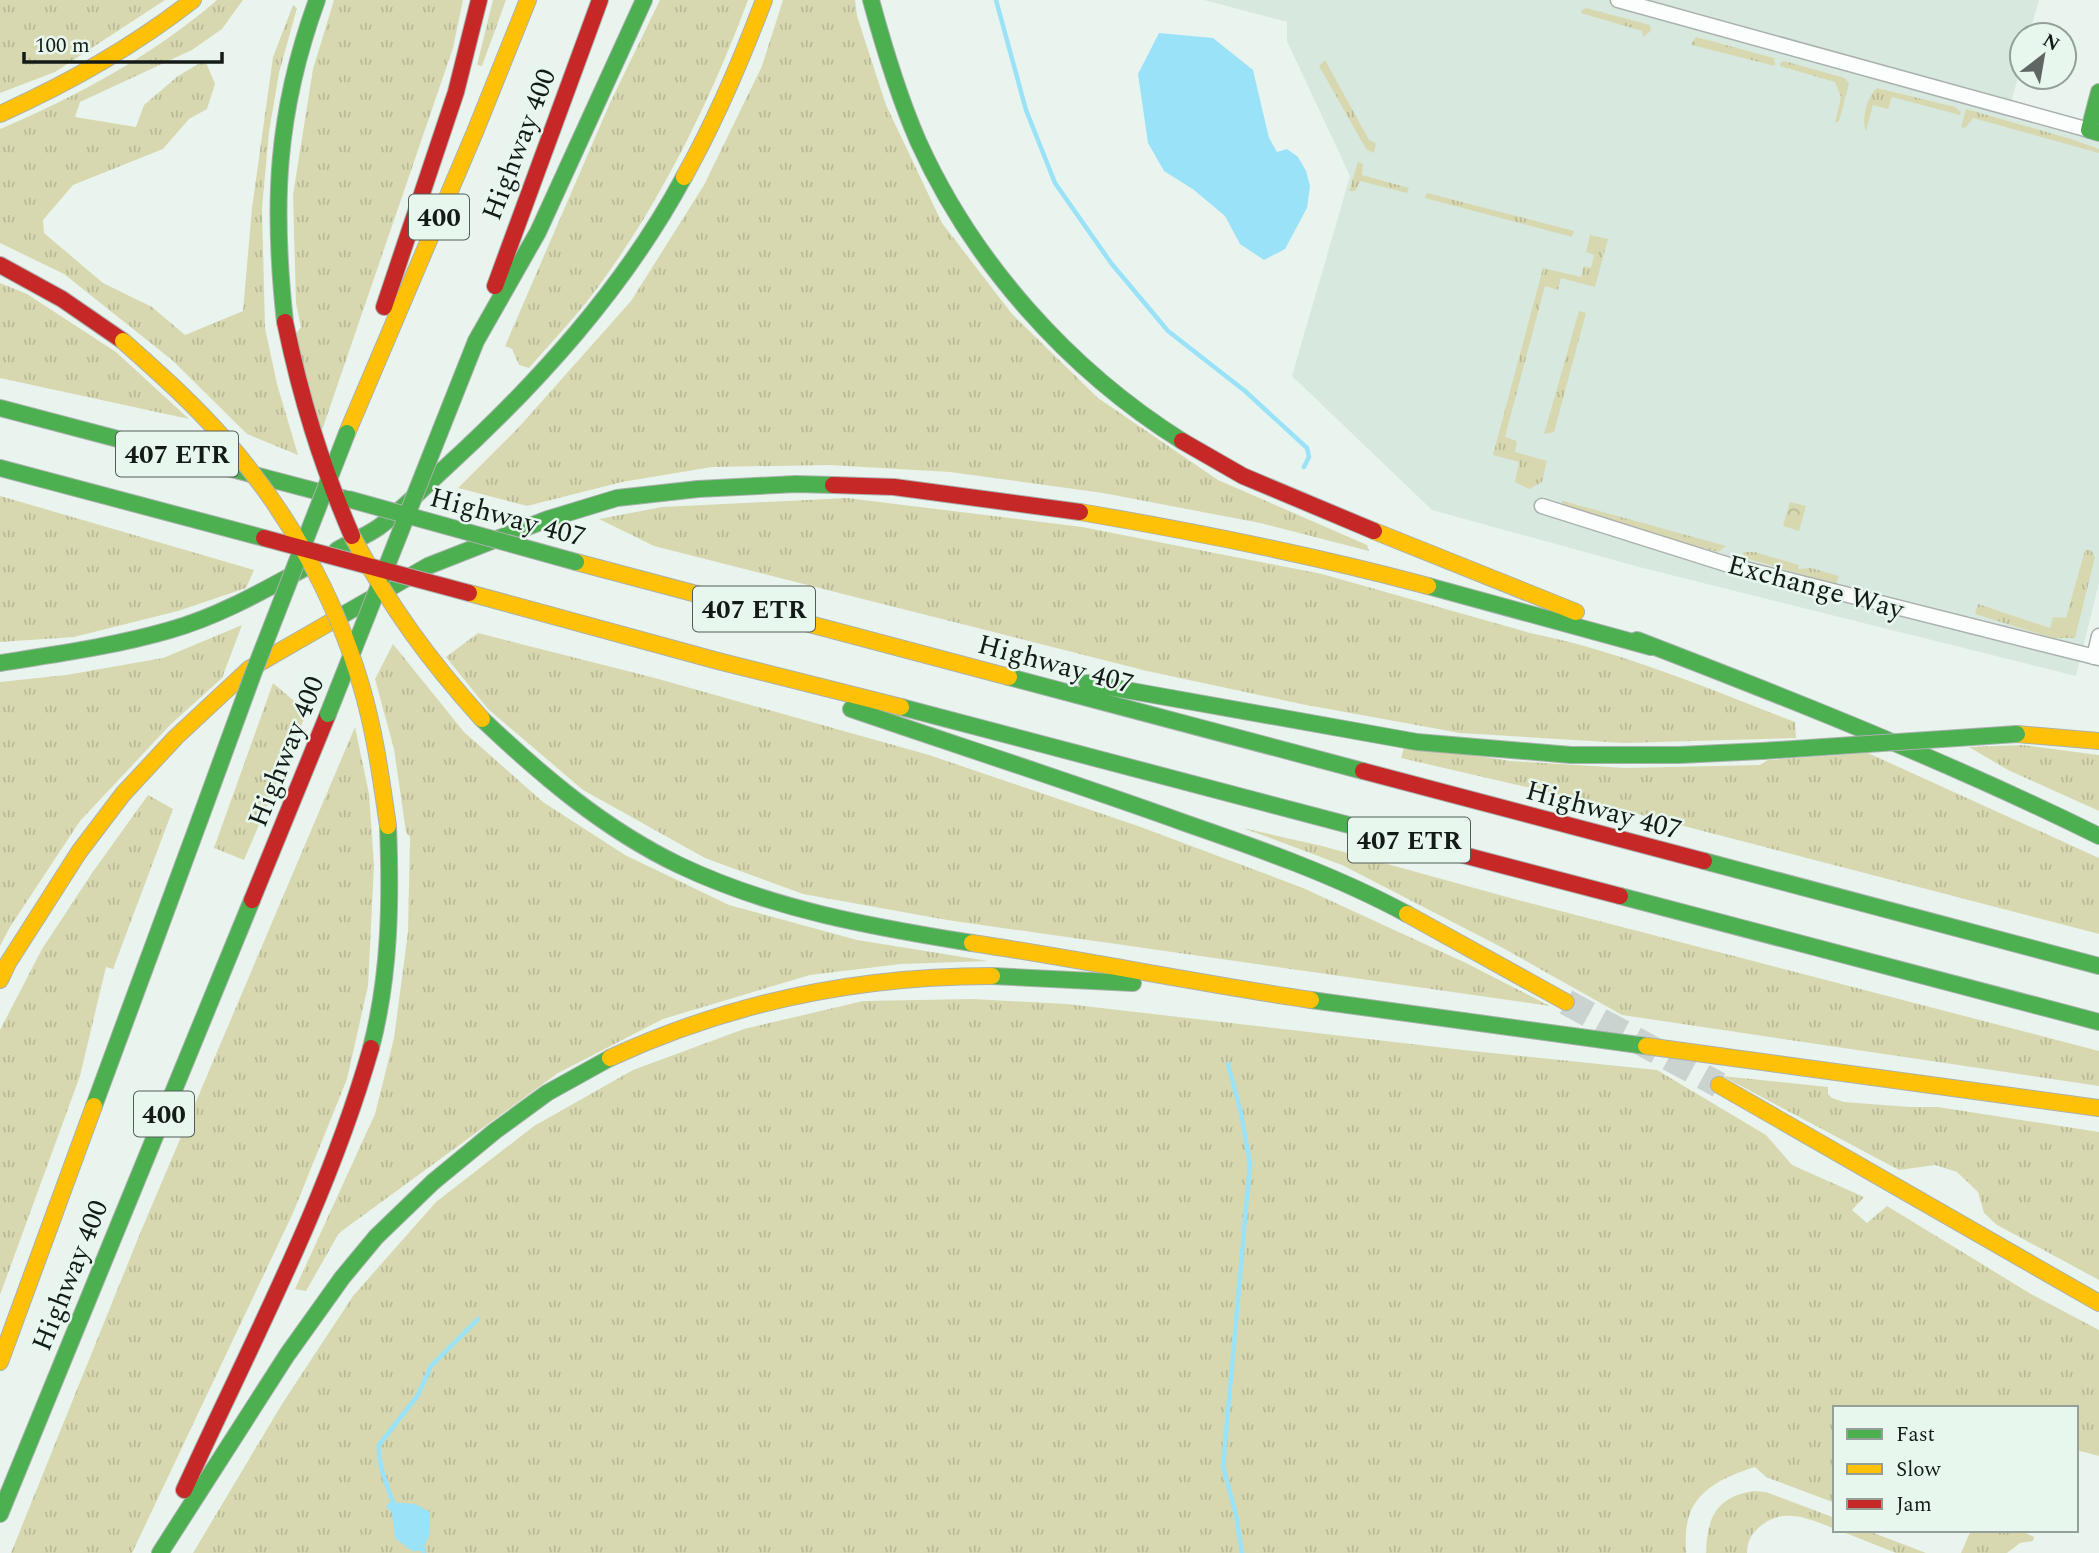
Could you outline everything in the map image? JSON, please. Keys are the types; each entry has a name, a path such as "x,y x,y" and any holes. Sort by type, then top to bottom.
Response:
{"main road":[{"path":"0,114 36,99 99,66 137,42 193,0"},
{"path":"317,0 289,94 282,148 279,233 285,322 309,428 330,488 348,531 375,580 409,632 459,696 541,774 580,806 623,834 681,866 737,888 793,908 853,923 1090,961 1261,993 2099,1108"},
{"path":"347,433 383,310 456,92 479,0"},
{"name":"Highway 400","path":"0,1362 253,674 347,433 528,0"},
{"name":"Highway 400","path":"0,1514 328,714 476,341 516,223 600,0"},
{"path":"476,341 538,232 644,0"},
{"path":"0,663 85,649 172,630 249,599 379,526 482,435 519,397 589,318 623,274 679,190 701,149 741,62 764,0"},
{"path":"871,0 894,85 918,144 956,215 1003,281 1034,318 1095,379 1156,424 1221,465 1397,542 1582,614 1651,647 1821,711 2018,796 2099,836"},
{"path":"2094,131 2099,92"},
{"path":"0,265 62,299 123,341 189,398 245,462 282,513 321,580 347,640 369,710 381,767 388,826 390,894 387,964 377,1022 360,1083 311,1215 159,1553"},
{"name":"Highway 407","path":"0,408 2099,965"},
{"name":"407 ETR","path":"0,468 718,661 965,723 2099,1022"},
{"path":"0,980 36,917 79,852 123,794 176,737 250,669 428,566 548,519 617,498 698,489 796,484 894,487 1070,510 1299,554 1651,647"},
{"path":"932,657 1250,710 1417,742 1571,755 1762,751 2017,734 2099,741"},
{"path":"718,661 904,729 1130,803 1270,853 1377,898 1566,1002"},
{"path":"159,1553 283,1360 364,1251 427,1186 493,1131 559,1085 604,1061 647,1041 728,1012 798,994 864,984 944,977 1011,977 1261,993"},
{"path":"1719,1085 2099,1303"}],"street":[{"path":"1618,0 2094,131"},
{"name":"Exchange Way","path":"1542,506 1730,565 2096,658"},
{"path":"2096,658 2099,636"}],"shaded area":[{"path":"1204,0 2039,0 2033,21 2008,21 2008,91 2014,91 2007,117 2099,141 2099,583 2076,676 1639,567 1432,510 1292,376 1350,176 1287,41 1287,22"}],"green space":[{"path":"0,0 165,0 55,72 0,93"},
{"path":"217,0 243,0 222,29 192,50 80,102 75,117 136,127 144,105 178,76 205,60 215,84 207,109 189,119 163,149 73,185 43,220 44,233 103,283 152,307 185,335 243,311 252,208 273,57 293,5 297,8 279,73 269,132 262,208 265,328 277,384 298,455 247,434 172,360 64,274 0,243 0,129 58,103 114,73 167,39"},
{"path":"334,0 463,0 453,48 320,436 296,334 301,327 296,303 293,195 313,69"},
{"path":"493,0 506,0 482,66 477,65"},
{"path":"660,0 748,0 716,79 678,158 634,234 585,304 529,368 519,365 512,349 505,346 610,103"},
{"path":"783,0 855,0 857,16 886,105 942,223 1012,314 1098,398 1218,480 1367,545 1369,551 1260,523 1103,493 950,472 829,465 712,467 622,482 527,506 458,488 519,427 631,301 704,185 762,66"},
{"path":"1586,8 1650,25 1651,31 1643,37 1642,31 1581,13"},
{"path":"1696,37 1774,58 1775,66 1692,45"},
{"path":"1325,60 1369,140 1376,143 1374,153 1366,149 1319,66"},
{"path":"1784,61 1845,78 1849,84 1839,121 1835,123 1841,97 1835,82 1780,66"},
{"path":"1877,88 1955,107 1961,112 1960,115 1892,97 1888,109 1873,105 1866,131 1866,108"},
{"path":"1966,109 2071,139 2099,149 2099,153 1973,118 1965,128 1961,127"},
{"path":"1358,162 1363,164 1362,175 1409,188 1407,193 1360,181 1355,191 1349,191"},
{"path":"1427,193 1574,231 1572,237 1425,198"},
{"path":"1590,235 1608,239 1595,287 1561,278 1558,290 1545,286 1505,437 1517,441 1515,452 1547,461 1542,482 1529,489 1515,482 1519,462 1493,455 1543,268 1581,277 1584,266 1591,268 1594,255 1586,252"},
{"path":"0,283 27,294 116,352 189,419 0,378"},
{"path":"1579,311 1586,313 1554,432 1544,434"},
{"path":"0,496 254,570 246,588 178,611 74,637 0,642"},
{"path":"847,498 1082,527 1322,574 1631,660 1795,722 1796,738 1624,743 1460,733 1301,704 1147,671 654,546 599,519 662,507"},
{"path":"1563,501 1726,546 1718,552 1582,514 1562,503"},
{"path":"1790,502 1806,506 1799,531 1783,526"},
{"path":"2085,550 2091,550 2095,557 2075,638 2053,638 1975,614 1978,604 2050,628 2053,617 2066,618"},
{"path":"1743,552 1755,552 1799,565 1798,569 1811,568 1839,576 1836,584 1745,558"},
{"path":"242,625 222,678 170,725 80,821 0,946 0,682 66,675 163,658"},
{"path":"478,633 655,678 929,755 1138,826 1303,888 1466,963 1550,1006 947,920 803,894 705,858 583,790 488,709 446,657"},
{"path":"393,644 464,732 543,802 625,855 729,905 857,940 988,961 901,964 810,975 663,1019 558,1073 339,1233 306,1291 295,1289 375,1114 394,1038 408,932 410,837 406,832 394,749 375,679"},
{"path":"273,683 307,712 244,860 214,848"},
{"path":"355,727 369,794 374,865 368,986 347,1079 293,1213 132,1553 11,1553 141,1231"},
{"path":"1405,744 1510,761 1626,768 1760,765 1768,760 1868,753 2099,858 2099,934 1599,804 1401,758"},
{"path":"2023,745 2099,755 2099,811 2008,770 1969,747"},
{"path":"148,795 173,809 113,969 106,967 80,1076 0,1295 0,1030 42,949"},
{"path":"1243,828 1322,846 1518,900 2099,1051 2099,1086 1622,1015 1501,947 1342,865"},
{"path":"973,999 1067,1004 1657,1070 1766,1135 1792,1165 1864,1197 1852,1210 1867,1223 1887,1206 2031,1294 2099,1330 2099,1456 2078,1451 2078,1406 1833,1406 1833,1502 1766,1477 1755,1467 1722,1480 1696,1502 1687,1525 1686,1553 193,1553 282,1404 353,1296 436,1202 534,1126 633,1070 744,1029 863,1001"},
{"path":"1722,1076 1828,1087 1828,1094 1832,1098 1844,1102 1938,1107 2099,1132 2099,1280 1997,1225 1984,1213 1978,1192 1957,1172 1935,1165 1899,1170"},
{"path":"1766,1492 1833,1517 1833,1528 1798,1516 1780,1517 1755,1531 1749,1541 1747,1553 1706,1553 1709,1529 1716,1511 1730,1498 1740,1494"},
{"path":"1843,1532 1871,1532 1926,1553 1896,1553"},
{"path":"1970,1532 2024,1532 2034,1537 2033,1541 2020,1543 2007,1553 1961,1553"}],"water":[{"path":"1159,33 1213,38 1253,70 1269,138 1277,152 1287,149 1298,157 1306,171 1310,186 1307,208 1285,249 1264,260 1240,244 1225,216 1194,190 1164,171 1148,143 1138,74"},
{"path":"390,1502 415,1504 430,1512 430,1534 422,1551 412,1551 395,1538 392,1513 386,1506"}],"waterway":[{"path":"996,0 1026,110 1055,183 1111,263 1168,331 1245,391 1307,448 1309,457 1304,467"},
{"path":"1228,1064 1241,1113 1250,1164 1223,1466 1236,1515 1242,1553"},
{"path":"393,1502 381,1466 379,1445 418,1395 431,1366 478,1319"},
{"path":"423,1548 424,1553"}],"tunnel":[{"path":"1566,1002 1719,1085"}],"traffic: fast":[{"path":"285,322 279,238 281,159 293,81 317,0"},
{"path":"476,341 538,232 644,0"},
{"path":"871,0 892,71 918,141 940,186 996,271 1063,347 1140,413 1182,441"},
{"path":"2099,92 2089,130 2099,133"},
{"path":"337,550 374,530 396,513 480,435 546,368 607,295 660,218 684,177"},
{"path":"328,714 476,341"},
{"path":"0,408 346,499"},
{"path":"200,819 347,433"},
{"path":"0,468 264,538"},
{"path":"334,620 428,566 548,519 617,498 698,489 833,485"},
{"path":"348,499 576,562"},
{"path":"0,663 107,645 187,625 238,603 303,569"},
{"path":"1428,586 1651,647"},
{"path":"1637,640 1870,733 2099,836"},
{"path":"1009,677 1363,771"},
{"path":"1087,683 1417,742 1571,755 1679,755 1762,751"},
{"path":"901,707 1387,835"},
{"path":"851,709 1270,853 1353,887 1407,914"},
{"path":"482,719 527,760 599,818 651,851 679,865 750,894 786,905 860,923 972,943"},
{"path":"1762,751 2017,734"},
{"path":"94,1106 200,819"},
{"path":"371,1048 386,965 388,826"},
{"path":"1704,861 2099,966"},
{"path":"1620,896 2099,1022"},
{"path":"0,1514 252,900"},
{"path":"992,976 1133,983"},
{"path":"1311,1000 1646,1046"},
{"path":"160,1553 287,1355 342,1278 376,1237 433,1182 495,1131 547,1093 610,1058"}],"traffic: slow":[{"path":"0,114 100,63 193,0"},
{"path":"347,433 528,0"},
{"path":"684,177 727,90 764,0"},
{"path":"123,341 189,402 226,441 269,496 307,556 338,619 361,685 374,738 388,826"},
{"path":"1080,512 1255,545 1428,586"},
{"path":"1374,531 1576,612"},
{"path":"352,536 411,632 482,719"},
{"path":"576,562 1009,677"},
{"path":"469,593 718,661 901,707"},
{"path":"0,980 8,963 79,852 123,794 176,737 249,669 334,620"},
{"path":"2017,734 2099,741"},
{"path":"1407,914 1566,1002"},
{"path":"972,943 1311,1000"},
{"path":"610,1058 702,1022 797,996 894,981 992,976"},
{"path":"1646,1046 2099,1108"},
{"path":"1719,1085 2099,1303"},
{"path":"0,1362 94,1106"}],"traffic: jam":[{"path":"384,307 456,92 479,0"},
{"path":"495,286 600,0"},
{"path":"0,265 62,299 123,341"},
{"path":"285,322 313,431 352,536"},
{"path":"1182,441 1243,476 1374,531"},
{"path":"833,485 894,487 1080,512"},
{"path":"264,538 469,593"},
{"path":"252,900 328,714"},
{"path":"1363,771 1704,861"},
{"path":"1387,835 1620,896"},
{"path":"184,1490 310,1217 353,1105 371,1048"}]}
